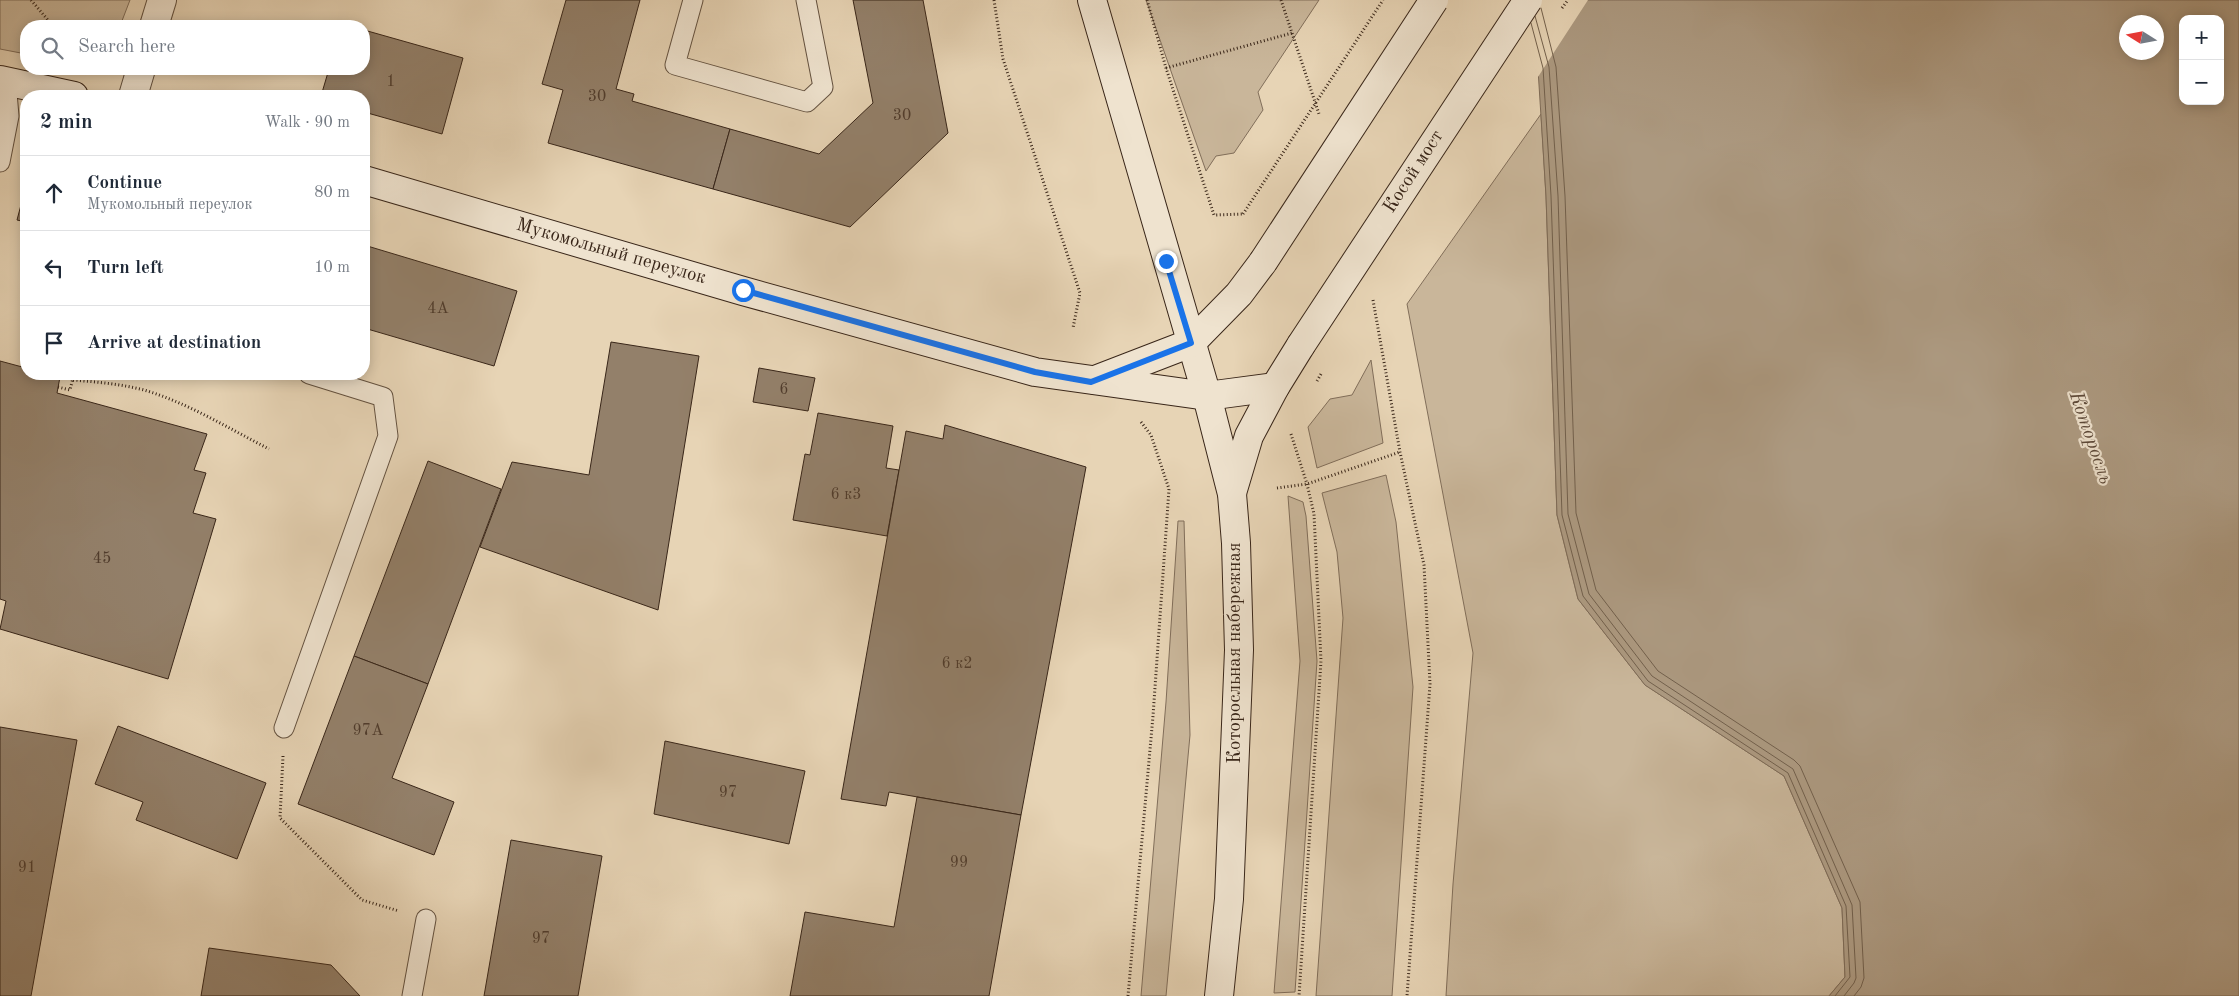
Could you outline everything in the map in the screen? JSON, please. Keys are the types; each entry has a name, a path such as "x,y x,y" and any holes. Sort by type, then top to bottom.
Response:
{"main road":[{"path":"156,20 162,0"},
{"name":"Которосльная набережная","path":"1092,0 1207,396 1232,494 1236,543 1239,650 1229,899 1219,996"},
{"path":"1091,382 1191,343 1239,294 1263,262 1434,0"},
{"name":"Косой мост","path":"1232,494 1249,436 1275,387 1528,0"},
{"path":"135,90 139,75"},
{"path":"3,81 46,90"},
{"name":"Мукомольный переулок","path":"370,182 1035,372 1091,382 1207,396 1275,387"}],"lane":[{"path":"693,0 675,65 807,102 823,87 806,0"},
{"path":"0,162 9,116 3,81"},
{"path":"284,728 388,436 383,397 328,380"},
{"path":"412,996 426,919"}],"path":[{"path":"31,0 48,20"},
{"path":"994,0 1003,59 1080,293 1073,328"},
{"path":"1147,0 1166,68 1214,215 1243,214 1383,0"},
{"path":"1281,0 1300,56"},
{"path":"1166,68 1292,33"},
{"path":"1373,299 1400,452 1424,565 1430,684 1407,996"},
{"path":"58,386 70,390 73,380 128,387 176,401 269,449"},
{"path":"1128,996 1153,716 1169,489 1150,435 1139,420"},
{"path":"1290,436 1307,484 1314,514 1321,661 1299,996"},
{"path":"1277,488 1307,484 1400,452"},
{"path":"284,728 280,818 362,900 426,919"}],"shaded area":[{"path":"0,0 130,0 122,20 20,20 20,53 0,49"},
{"path":"1146,0 1319,0 1258,92 1263,110 1234,153 1216,156 1206,171"},
{"path":"1541,114 1546,196 1557,515 1578,599 1645,685 1784,776 1842,908 1845,977 1829,996 1446,996 1453,884 1473,653 1407,304"},
{"path":"1371,360 1383,443 1317,468 1308,427 1330,399 1352,395"},
{"path":"1386,475 1396,522 1413,687 1392,996 1316,996 1343,618 1337,552 1322,493"},
{"path":"1288,496 1303,502 1306,516 1317,661 1295,992 1274,993 1300,661"},
{"path":"1178,521 1184,521 1190,735 1166,996 1141,996 1166,702"}],"water":[{"name":"Которосль","path":"1519,0 2239,0 2239,996 1829,996 1845,977 1842,908 1784,776 1645,685 1578,599 1557,515 1546,196 1538,69"}],"pier":[{"path":"1517,0 1588,0 1536,80 1535,69"}],"building":[{"path":"566,0 640,0 616,89 634,94 632,101 730,129 713,189 548,143 563,90 542,84"},
{"path":"853,0 923,0 948,133 850,227 713,189 730,129 819,154 873,103"},
{"path":"370,32 463,58 442,134 370,114 370,90 323,90 327,75 370,75"},
{"path":"20,209 20,221 17,220"},
{"path":"370,247 517,291 494,366 370,330"},
{"path":"611,342 699,356 658,610 480,547 512,462 589,475"},
{"path":"0,361 20,366 20,380 59,380 57,393 207,434 194,470 206,473 193,513 216,519 168,679 0,629 6,601 0,599"},
{"path":"759,368 815,378 808,411 753,402"},
{"path":"818,413 893,426 886,468 899,470 887,536 793,520 805,454 810,455"},
{"path":"945,425 1086,467 1021,815 889,792 886,806 841,799 906,431 943,439"},
{"path":"428,461 501,489 428,684 354,656"},
{"path":"354,656 428,684 392,778 454,802 434,855 298,804"},
{"path":"118,726 266,783 237,859 136,820 143,802 95,784"},
{"path":"0,727 77,740 31,996 0,996"},
{"path":"665,741 805,771 789,844 654,814"},
{"path":"917,797 1021,815 989,996 790,996 805,912 894,927"},
{"path":"511,840 602,856 578,996 484,996"},
{"path":"209,948 331,965 360,996 201,996"}],"route":[{"path":"743,290 1035,372 1091,382 1191,343 1166,261"}]}
